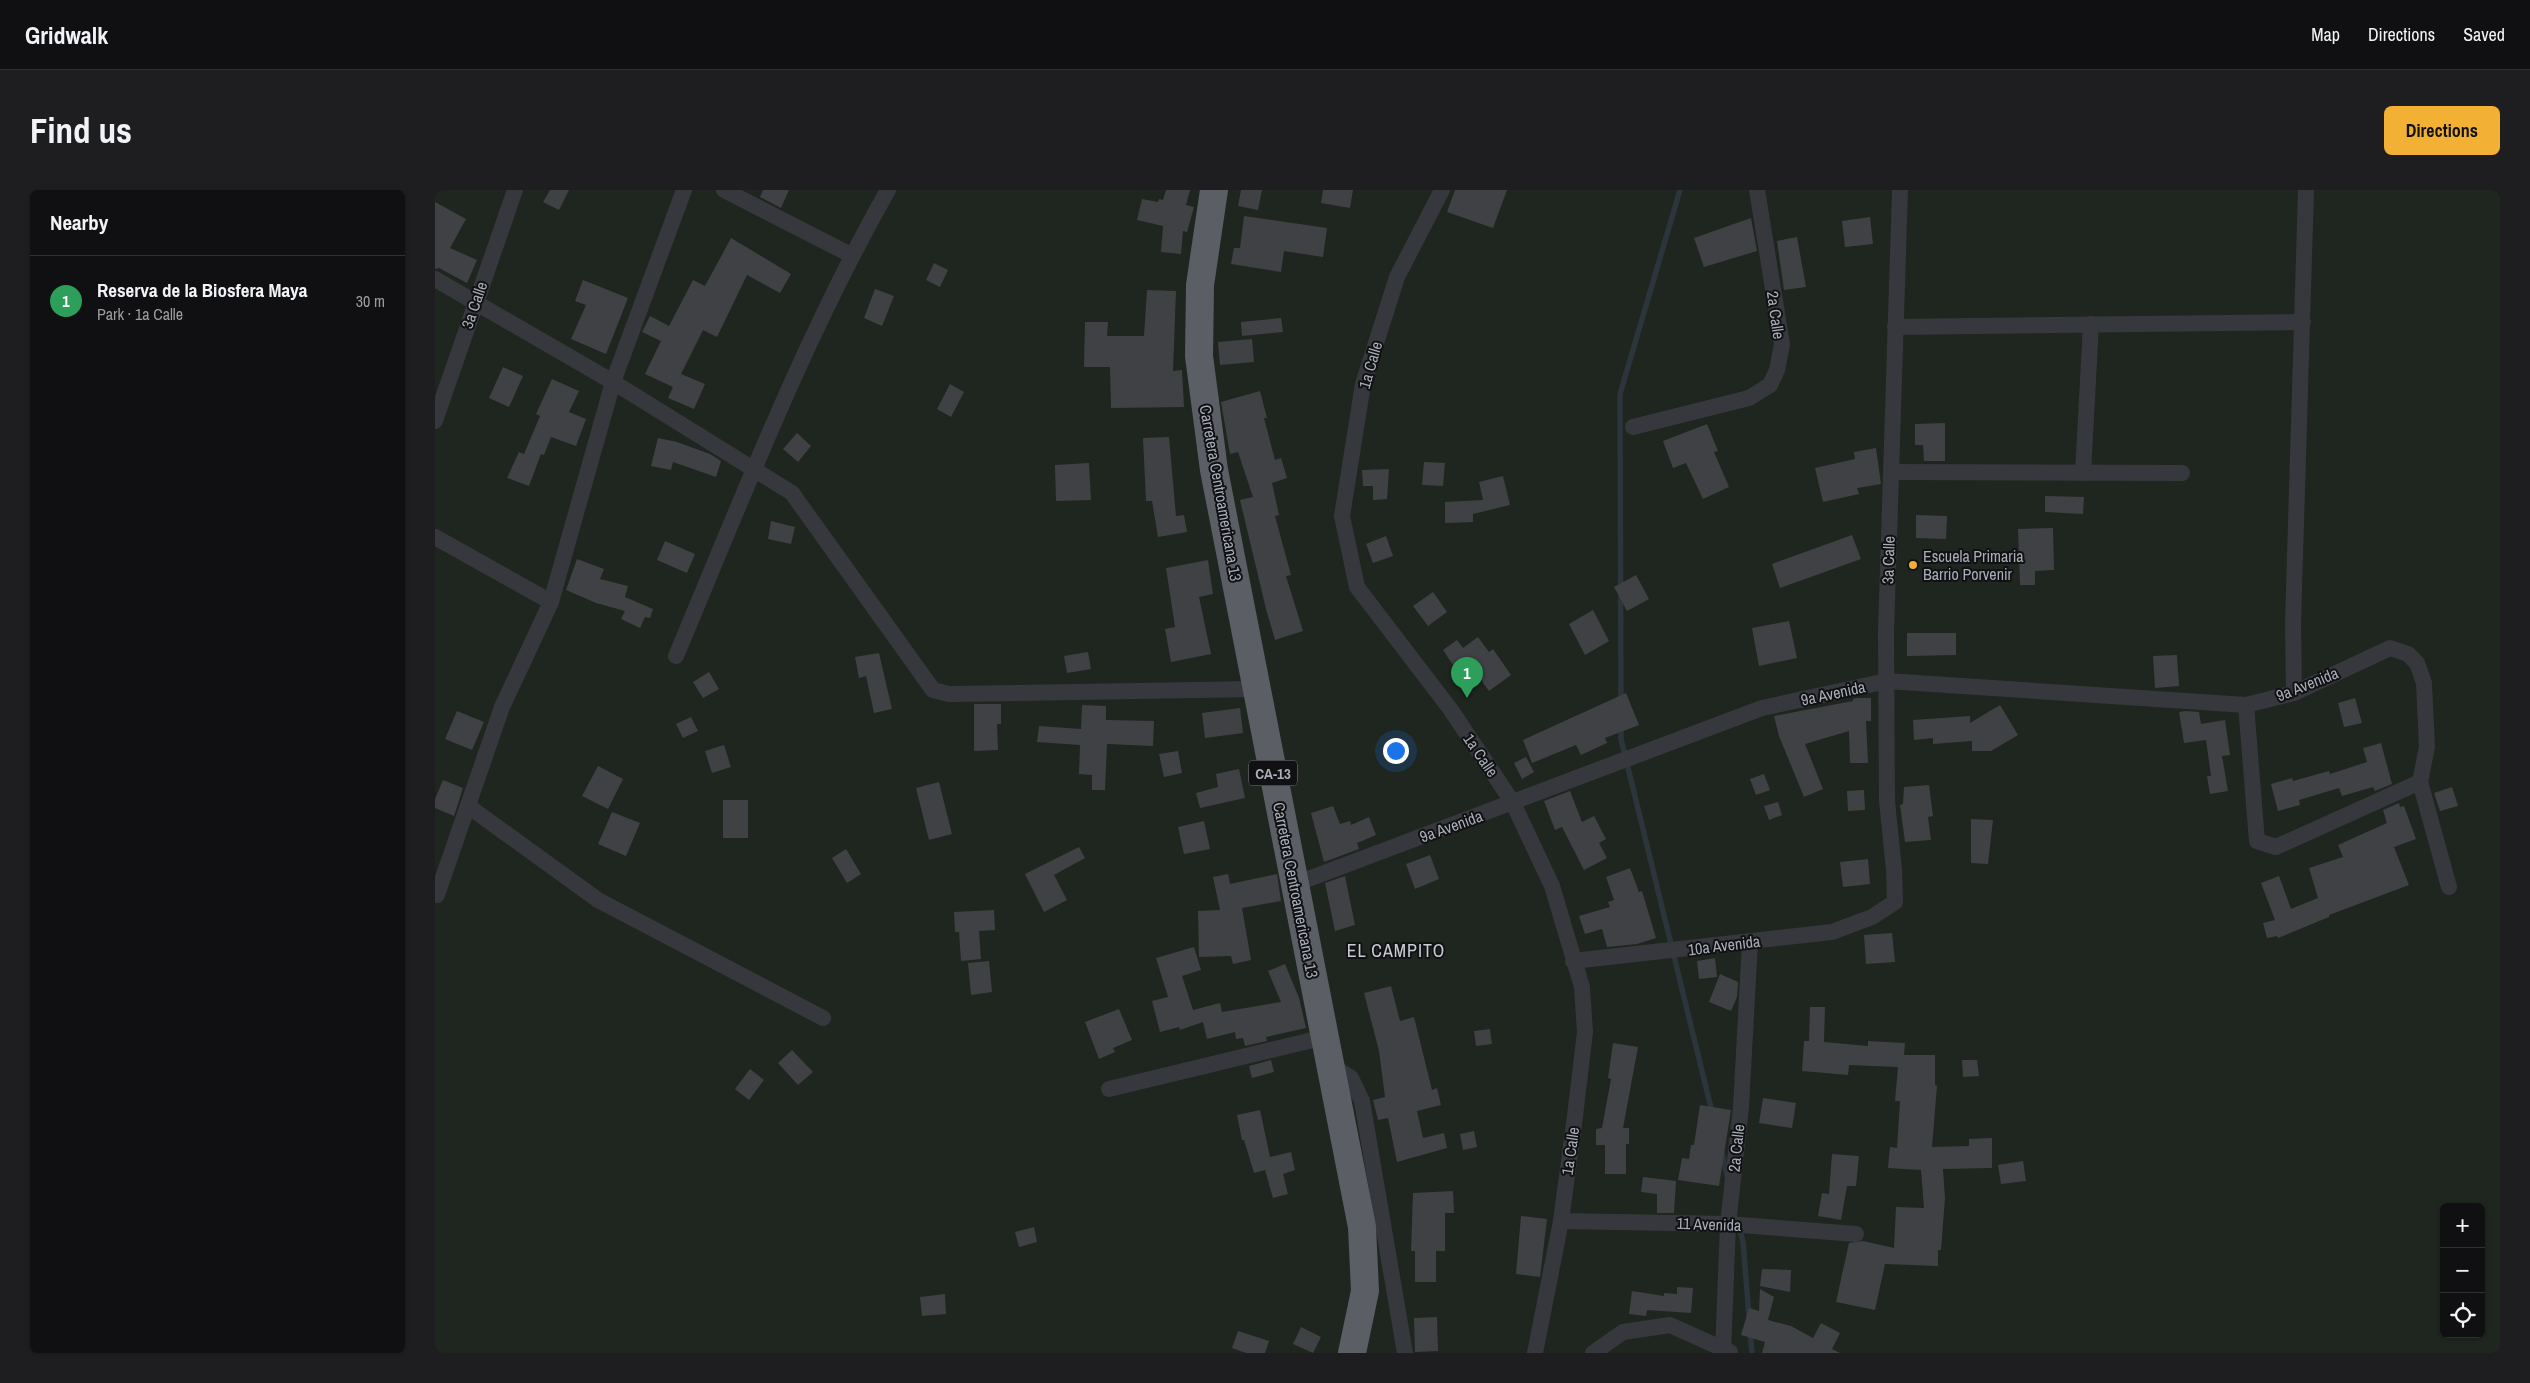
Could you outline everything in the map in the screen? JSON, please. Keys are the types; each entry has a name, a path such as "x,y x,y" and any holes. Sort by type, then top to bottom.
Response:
{"highway":[{"name":"Carretera Centroamericana 13","path":"1214,190 1200,285 1199,356 1214,470 1362,1227 1365,1291 1352,1353"}],"street":[{"name":"3a Calle","path":"435,421 515,190"},
{"path":"437,895 502,707 551,602 613,382 684,190"},
{"path":"724,190 851,255"},
{"path":"676,656 755,470 851,255 888,190"},
{"name":"1a Calle","path":"1442,190 1397,277 1363,384 1342,516 1357,587 1451,710 1513,802 1552,886 1582,986 1585,1032 1561,1221 1535,1353"},
{"name":"2a Calle","path":"1633,426 1749,398 1770,385 1777,370 1782,344 1757,190"},
{"name":"3a Calle","path":"1872,917 1895,902 1894,870 1887,800 1886,632 1901,190"},
{"path":"2294,693 2293,623 2306,190"},
{"path":"435,279 613,382 792,493 933,690 949,694 1257,689"},
{"path":"1895,326 2303,322"},
{"path":"2083,472 2091,324"},
{"path":"1891,472 2182,473"},
{"path":"435,537 551,602"},
{"name":"9a Avenida","path":"1295,884 1762,708 1887,681 2246,705 2294,693 2390,648 2408,654 2417,663 2424,683 2427,747 2420,782"},
{"path":"2246,705 2257,841 2276,847 2420,782 2449,887"},
{"path":"468,806 598,900 823,1018"},
{"name":"10a Avenida","path":"1573,961 1833,932 1872,917"},
{"name":"2a Calle","path":"1726,1351 1728,1224 1741,1107 1749,942"},
{"path":"1109,1089 1325,1037"},
{"path":"1331,1065 1351,1078 1362,1101 1405,1353"},
{"name":"11 Avenida","path":"1561,1221 1728,1224 1856,1234"},
{"path":"1593,1353 1623,1332 1670,1325 1726,1351"}],"shaded area":[{"path":"435,190 2500,190 2500,1353 435,1353"}],"building":[{"path":"550,190 569,190 559,210 543,202"},
{"path":"763,190 789,190 781,208 760,197"},
{"path":"1166,190 1190,190 1186,205 1194,207 1187,232 1183,231 1181,254 1161,252 1163,226 1137,220 1142,199 1158,202 1159,199 1163,200"},
{"path":"1241,190 1262,190 1258,210 1238,206"},
{"path":"1323,190 1353,190 1350,208 1321,203"},
{"path":"1455,190 1507,190 1493,228 1447,212"},
{"path":"435,202 466,219 450,248 477,260 467,283 439,268 435,269"},
{"path":"1244,216 1327,228 1323,257 1284,251 1281,272 1231,264 1234,248 1240,248"},
{"path":"1870,217 1873,244 1845,247 1842,221"},
{"path":"1751,218 1757,251 1704,267 1694,238"},
{"path":"1797,237 1806,287 1784,290 1777,241"},
{"path":"731,238 791,274 780,293 747,275 717,337 703,330 681,374 705,384 694,409 668,398 673,387 645,374 661,341 642,332 650,316 669,326 693,280 705,286"},
{"path":"934,263 948,270 940,287 926,280"},
{"path":"583,280 628,298 606,354 571,339 586,305 575,301"},
{"path":"875,289 894,296 882,326 864,318"},
{"path":"1147,290 1176,291 1173,371 1182,370 1184,407 1111,408 1110,367 1084,367 1085,322 1108,322 1107,336 1144,336"},
{"path":"1281,318 1283,332 1242,336 1241,322"},
{"path":"1252,339 1254,362 1220,365 1218,342"},
{"path":"503,367 523,376 509,407 489,398"},
{"path":"552,379 579,391 569,412 586,419 576,446 551,437 544,455 541,454 529,486 507,478 519,452 524,454 540,416 536,414"},
{"path":"950,384 964,392 951,417 937,409"},
{"path":"1260,391 1267,418 1264,418 1275,460 1281,458 1287,478 1272,483 1279,515 1275,516 1291,575 1286,576 1303,631 1275,640 1240,500 1253,497 1238,452 1230,454 1221,402"},
{"path":"1945,423 1945,461 1924,461 1923,445 1915,445 1915,424"},
{"path":"1707,424 1718,451 1714,452 1729,487 1703,499 1686,463 1673,468 1663,441"},
{"path":"797,433 811,446 798,462 783,449"},
{"path":"1169,437 1176,516 1184,515 1187,532 1158,537 1152,501 1146,501 1143,438"},
{"path":"658,438 677,442 710,454 721,461 716,477 673,462 671,470 651,466"},
{"path":"1876,448 1881,484 1857,488 1859,494 1823,502 1815,468 1855,459 1854,452"},
{"path":"1424,462 1445,463 1443,486 1422,485"},
{"path":"1089,463 1091,500 1056,501 1055,465"},
{"path":"1389,469 1387,499 1373,500 1373,486 1363,486 1362,470"},
{"path":"1503,476 1510,505 1473,514 1473,522 1445,523 1445,502 1483,500 1479,482"},
{"path":"2045,496 2084,497 2083,514 2045,512"},
{"path":"1916,515 1947,516 1946,539 1916,538"},
{"path":"771,521 795,527 791,544 768,539"},
{"path":"2053,528 2054,570 2035,571 2035,585 2020,585 2018,529"},
{"path":"1852,535 1861,559 1780,588 1772,564"},
{"path":"1386,536 1393,556 1373,563 1366,544"},
{"path":"665,541 695,554 687,573 657,560"},
{"path":"577,559 604,569 600,579 628,586 625,597 653,609 650,618 645,617 640,628 621,619 625,611 596,603 566,590"},
{"path":"1208,560 1213,594 1199,597 1211,654 1171,662 1165,629 1175,627 1166,568"},
{"path":"1636,575 1649,599 1627,611 1614,587"},
{"path":"1433,592 1447,612 1428,626 1413,606"},
{"path":"1593,610 1609,641 1585,655 1569,624"},
{"path":"1789,621 1797,658 1759,666 1752,628"},
{"path":"1907,633 1956,633 1956,655 1907,656"},
{"path":"1478,637 1489,652 1493,649 1511,675 1489,691 1466,659 1455,668 1443,650 1457,640 1463,648"},
{"path":"1088,652 1091,669 1067,673 1064,656"},
{"path":"879,653 892,709 874,713 866,676 859,678 855,657"},
{"path":"2177,655 2179,686 2155,688 2153,656"},
{"path":"709,672 719,689 703,698 693,682"},
{"path":"1626,693 1639,725 1605,738 1607,743 1581,755 1576,745 1532,763 1523,740"},
{"path":"1856,698 1871,698 1871,721 1866,721 1868,763 1850,763 1849,731 1805,744 1823,789 1804,797 1779,736 1774,716 1853,701"},
{"path":"2355,698 2362,723 2344,727 2338,703"},
{"path":"974,704 1001,704 1001,724 997,724 998,750 974,751"},
{"path":"1082,705 1106,706 1106,720 1154,721 1153,746 1107,744 1105,790 1092,790 1092,775 1079,774 1080,745 1037,742 1039,726 1081,729"},
{"path":"2000,705 2018,735 1991,751 1972,751 1972,741 1933,744 1933,738 1914,740 1913,720 1970,716 1970,723"},
{"path":"1240,708 1243,733 1205,738 1202,713"},
{"path":"457,711 484,722 472,750 445,739"},
{"path":"2179,712 2199,712 2201,724 2225,720 2230,755 2222,756 2228,791 2210,794 2207,776 2211,776 2206,740 2184,743"},
{"path":"691,717 698,731 683,738 676,724"},
{"path":"2381,743 2392,784 2375,791 2373,787 2342,796 2339,788 2299,800 2300,805 2278,811 2271,784 2292,778 2293,781 2329,771 2330,774 2367,762 2363,748"},
{"path":"724,745 731,767 712,773 705,751"},
{"path":"1178,751 1182,773 1164,777 1159,754"},
{"path":"1526,757 1534,772 1522,779 1514,763"},
{"path":"598,766 623,779 608,809 582,796"},
{"path":"1239,769 1245,798 1200,808 1196,793 1218,787 1216,774"},
{"path":"1764,774 1770,790 1756,795 1750,779"},
{"path":"443,780 463,788 454,816 435,808 435,799"},
{"path":"939,782 952,834 929,840 916,788"},
{"path":"1929,785 1933,816 1928,817 1931,840 1905,842 1900,805 1903,804 1904,787"},
{"path":"2452,787 2458,806 2440,811 2434,793"},
{"path":"1864,790 1865,810 1848,811 1847,791"},
{"path":"1570,791 1582,822 1594,816 1606,839 1599,843 1607,858 1584,870 1562,827 1555,830 1544,801"},
{"path":"723,800 748,800 748,838 723,838"},
{"path":"1778,802 1782,815 1769,820 1764,806"},
{"path":"2399,803 2400,807 2404,806 2416,839 2394,847 2409,885 2329,915 2329,917 2278,938 2277,936 2267,938 2263,923 2275,920 2261,883 2279,876 2291,909 2318,898 2309,868 2343,857 2338,845 2387,823 2383,810"},
{"path":"1333,806 1340,824 1350,821 1351,825 1369,817 1376,835 1357,843 1359,849 1324,862 1311,813"},
{"path":"612,812 640,823 626,856 598,844"},
{"path":"1971,819 1993,820 1988,864 1971,863"},
{"path":"1204,821 1210,849 1184,854 1178,827"},
{"path":"1079,847 1085,858 1054,875 1067,900 1044,912 1025,874"},
{"path":"846,849 861,874 847,883 832,858"},
{"path":"1430,855 1439,879 1415,889 1406,864"},
{"path":"1868,859 1870,884 1843,887 1840,862"},
{"path":"1630,868 1639,892 1642,891 1656,938 1637,944 1607,947 1602,929 1585,934 1579,916 1610,907 1608,902 1614,900 1606,877"},
{"path":"1228,874 1230,884 1277,874 1281,901 1242,908 1251,960 1233,964 1231,956 1199,957 1198,911 1220,910 1213,877"},
{"path":"1345,876 1355,925 1335,931 1325,883"},
{"path":"994,910 995,930 979,931 981,959 961,961 959,932 955,932 954,912"},
{"path":"1892,933 1895,962 1866,964 1864,935"},
{"path":"1194,947 1201,970 1182,976 1193,1010 1220,1003 1222,1012 1281,1002 1268,971 1285,964 1299,998 1306,1028 1266,1037 1267,1041 1245,1046 1243,1038 1236,1039 1235,1032 1207,1039 1203,1022 1180,1030 1179,1027 1160,1032 1152,1001 1168,997 1156,958"},
{"path":"1715,958 1717,977 1699,979 1697,961"},
{"path":"989,961 992,992 971,995 968,963"},
{"path":"1720,974 1738,982 1737,997 1731,1011 1709,1002"},
{"path":"1391,986 1400,1021 1414,1017 1432,1090 1437,1088 1441,1105 1417,1111 1423,1138 1444,1133 1447,1148 1397,1162 1388,1118 1378,1120 1373,1100 1385,1097 1379,1051 1364,993"},
{"path":"1810,1007 1825,1007 1824,1042 1868,1046 1868,1041 1905,1043 1904,1055 1935,1055 1935,1085 1937,1086 1932,1147 1969,1146 1969,1139 1992,1138 1992,1168 1943,1169 1945,1198 1941,1250 1938,1250 1938,1266 1885,1264 1875,1310 1836,1302 1849,1243 1863,1241 1894,1248 1896,1207 1924,1208 1921,1170 1888,1168 1890,1147 1897,1148 1900,1101 1895,1101 1898,1067 1849,1065 1848,1075 1802,1071 1804,1041 1809,1041"},
{"path":"1119,1009 1132,1040 1113,1048 1115,1052 1099,1059 1085,1022"},
{"path":"1490,1029 1492,1044 1476,1046 1474,1031"},
{"path":"1613,1043 1638,1047 1623,1128 1629,1128 1629,1144 1626,1144 1626,1174 1605,1174 1605,1145 1596,1145 1596,1129 1602,1128 1611,1079 1608,1078"},
{"path":"792,1050 813,1072 798,1085 778,1063"},
{"path":"1271,1060 1274,1072 1252,1078 1249,1066"},
{"path":"1962,1060 1977,1060 1979,1076 1963,1077"},
{"path":"750,1069 764,1080 749,1100 735,1089"},
{"path":"1763,1098 1796,1103 1792,1128 1759,1123"},
{"path":"1700,1105 1731,1110 1719,1186 1678,1180 1682,1158 1689,1159 1691,1145 1694,1145"},
{"path":"1260,1110 1270,1157 1291,1152 1295,1170 1283,1174 1288,1194 1273,1198 1265,1170 1254,1173 1244,1140 1242,1140 1237,1115"},
{"path":"1474,1131 1477,1147 1463,1150 1460,1134"},
{"path":"1832,1154 1859,1156 1856,1186 1847,1186 1841,1220 1818,1216 1822,1193 1829,1194"},
{"path":"2023,1161 2026,1181 2001,1184 1998,1165"},
{"path":"1643,1177 1676,1181 1674,1213 1657,1213 1657,1194 1641,1192"},
{"path":"1453,1191 1454,1213 1445,1213 1445,1251 1436,1251 1436,1282 1415,1282 1415,1251 1411,1251 1413,1193"},
{"path":"1521,1216 1547,1219 1540,1277 1516,1274"},
{"path":"1034,1227 1037,1242 1019,1247 1015,1232"},
{"path":"1762,1269 1791,1270 1790,1292 1760,1286"},
{"path":"1677,1287 1693,1288 1691,1313 1647,1310 1646,1316 1629,1314 1632,1291 1664,1296 1664,1293 1677,1294"},
{"path":"1760,1289 1774,1297 1768,1320 1791,1326 1813,1338 1821,1323 1840,1333 1832,1349 1840,1353 1762,1353 1765,1342 1741,1335 1749,1308 1759,1311"},
{"path":"945,1294 946,1314 922,1316 920,1297"},
{"path":"1437,1317 1438,1351 1415,1352 1414,1318"},
{"path":"1301,1327 1321,1337 1313,1353 1293,1344"},
{"path":"1238,1331 1269,1341 1265,1353 1246,1353 1232,1348"}],"waterway":[{"path":"1621,701 1620,394 1680,190"},
{"path":"1621,725 1621,739 1712,1112"},
{"path":"1722,1153 1727,1176"},
{"path":"1739,1226 1743,1242 1749,1316"},
{"path":"1750,1330 1752,1353"}],"place":[{"name":"Escuela Primaria Barrio Porvenir","path":"1913,565"},
{"name":"Reserva de la Biosfera Maya","path":"1467,698"}],"district":[{"name":"EL CAMPITO","path":"1396,950"}]}
